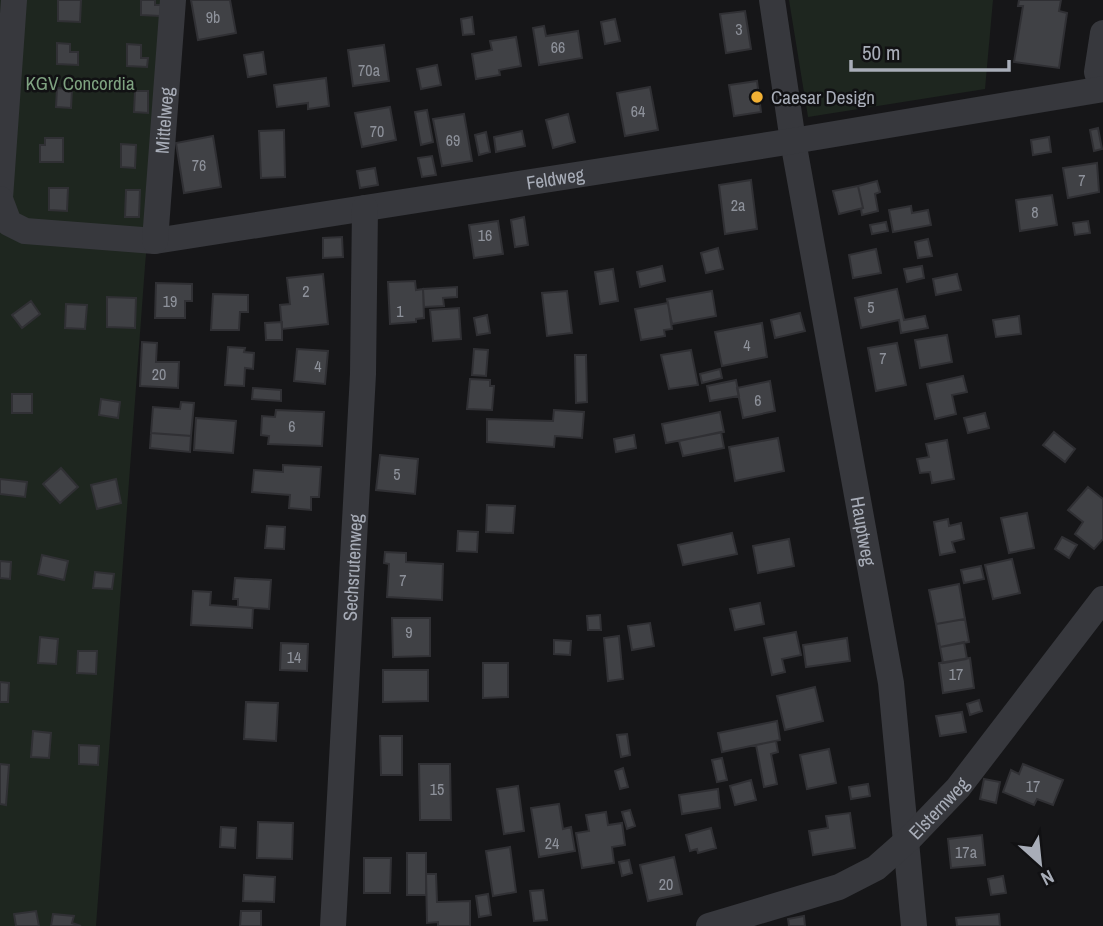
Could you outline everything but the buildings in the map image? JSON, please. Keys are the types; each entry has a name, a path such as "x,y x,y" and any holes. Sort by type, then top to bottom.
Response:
{"street":[{"path":"3,207 14,0"},
{"name":"Mittelweg","path":"155,241 173,0"},
{"name":"Hauptweg","path":"772,0 793,141 891,683 914,926"},
{"path":"1102,89 1097,72 1103,33"},
{"name":"Feldweg","path":"3,207 25,231 155,241 793,141 1102,89"},
{"name":"Sechsrutenweg","path":"333,926 363,374 365,208"},
{"name":"Elsternweg","path":"709,926 839,887 876,868 958,788 1103,599"}],"green space":[{"name":"KGV Concordia","path":"0,0 168,0 145,266 96,926 0,926"},
{"path":"789,0 993,0 985,89 808,117"}],"place":[{"name":"Caesar Design","path":"757,97"}]}
